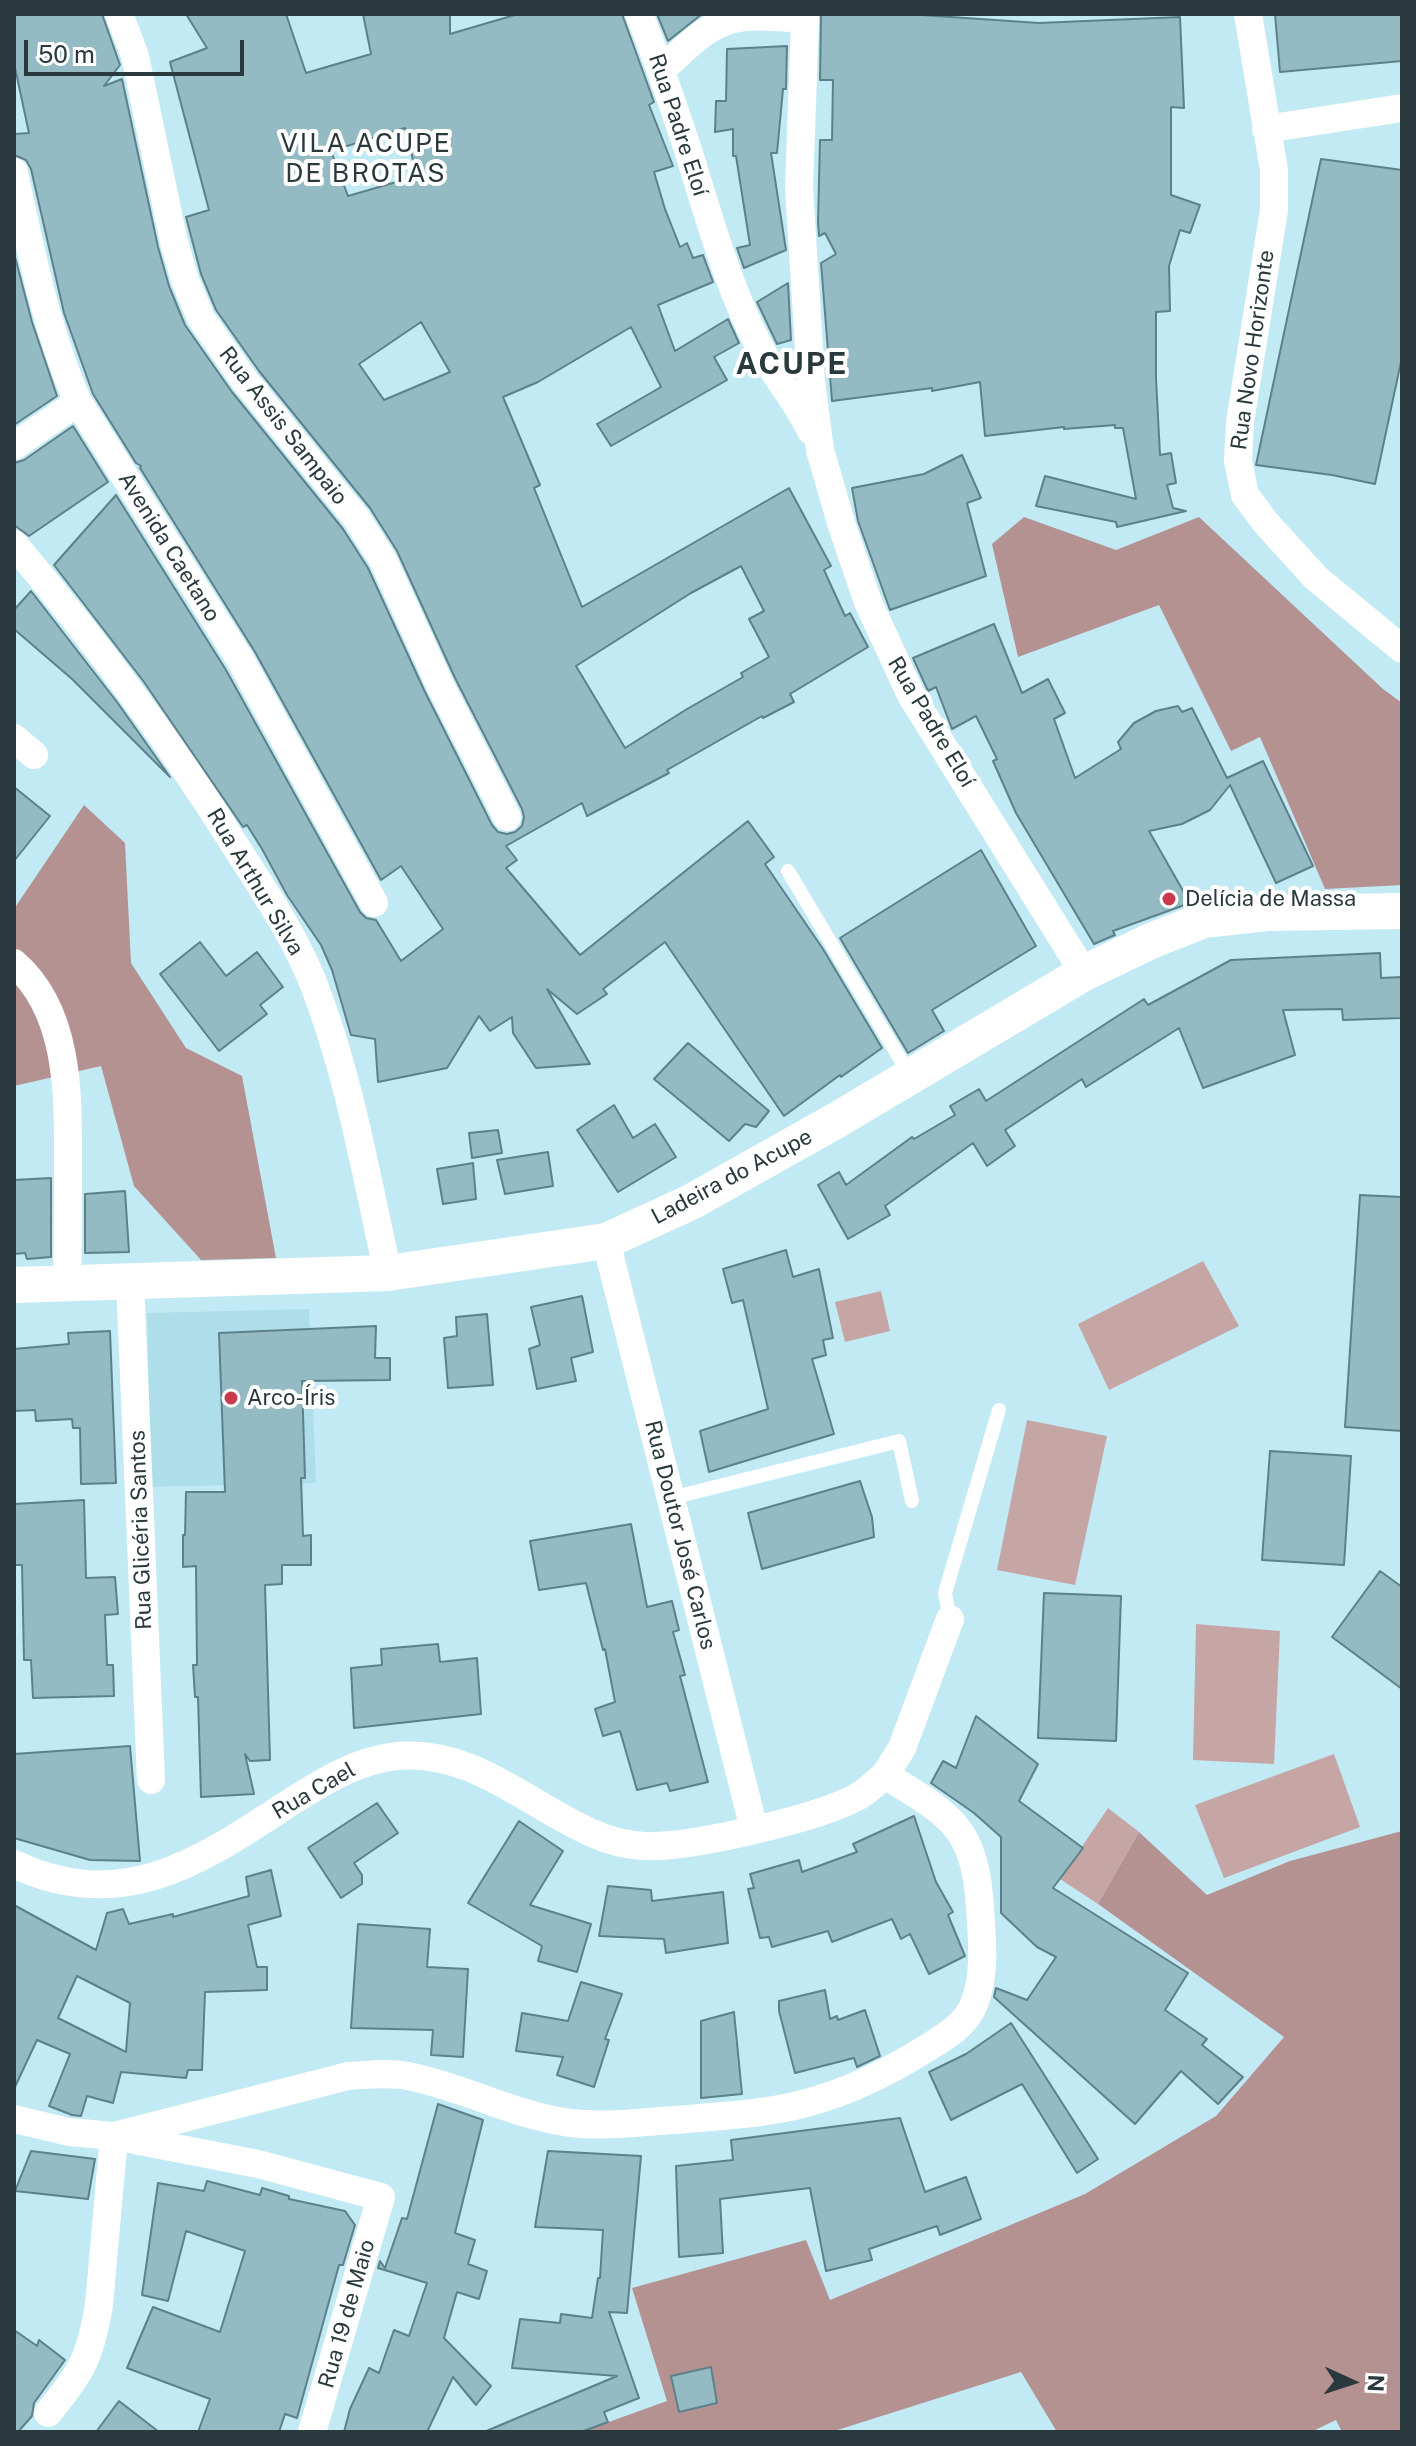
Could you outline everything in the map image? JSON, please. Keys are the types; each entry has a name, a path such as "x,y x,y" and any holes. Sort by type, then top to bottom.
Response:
{"street":[{"name":"Rua Assis Sampaio","path":"119,14 135,56 174,242 201,318 245,381 357,519 383,560 440,685 507,817"},
{"name":"Rua Padre Eloí","path":"639,14 661,70 728,273 760,349 799,406 820,450 868,602 911,695 1084,973"},
{"name":"Rua Novo Horizonte","path":"1248,14 1274,170 1274,210 1240,422 1238,461 1245,495 1316,578 1402,649"},
{"name":"Rua Padre Eloí","path":"661,70 723,22 746,17 805,19 799,188 811,381 820,450"},
{"path":"1266,129 1402,108"},
{"name":"Avenida Caetano","path":"14,172 39,282 78,402 241,661 374,903"},
{"path":"14,446 78,402"},
{"name":"Rua Arthur Silva","path":"14,544 74,615 184,764 279,915 312,981 327,1021 357,1126 388,1273"},
{"name":"Ladeira do Acupe","path":"14,1285 388,1273 606,1241 691,1202 911,1077 1084,973 1153,940 1204,920 1267,913 1402,911"},
{"path":"14,963 24,971 51,1015 63,1062 68,1117 67,1283"},
{"name":"Rua Doutor José Carlos","path":"606,1241 754,1829"},
{"name":"Rua Glicéria Santos","path":"130,1280 151,1780"},
{"path":"14,2119 69,2132 114,2136 348,2076 377,2074 406,2076 537,2116 588,2125 693,2118 807,2103 843,2091 900,2065 950,2034 963,2022 974,2005 983,1943 978,1876 970,1846 957,1825 938,1807 885,1775 907,1736 950,1619"},
{"name":"Rua Cael","path":"14,1864 58,1878 96,1885 152,1878 225,1846 333,1776 376,1759 400,1756 426,1756 488,1774 562,1818 619,1843 674,1845 818,1813 858,1797 885,1775"},
{"path":"48,2413 78,2377 94,2333 114,2136"},
{"name":"Rua 19 de Maio","path":"114,2136 258,2164 381,2197 312,2432"}],"lane":[{"path":"788,871 911,1077"},
{"path":"950,1619 945,1593 999,1410"},
{"path":"671,1498 899,1441 912,1501"}],"shaded area":[{"path":"1024,517 1116,550 1199,517 1383,689 1402,703 1402,885 1325,889 1260,737 1231,751 1159,605 1018,657 992,544"},
{"path":"84,805 125,843 131,963 186,1048 242,1076 276,1258 201,1260 134,1186 101,1066 14,1086 14,909"},
{"path":"1203,1261 1239,1326 1109,1390 1078,1324"},
{"path":"881,1291 890,1331 845,1342 835,1302"},
{"name":"Arco-Íris","path":"309,1309 316,1483 151,1487 147,1313"},
{"path":"1027,1420 1107,1436 1075,1585 997,1570"},
{"path":"1196,1624 1280,1631 1274,1764 1193,1760"},
{"path":"1334,1754 1360,1827 1224,1878 1195,1805"},
{"path":"1108,1808 1139,1832 1098,1904 1060,1879"},
{"path":"1402,1831 1402,2432 1342,2432 1336,2420 1311,2432 1057,2432 1021,2372 831,2432 581,2432 667,2401 632,2288 806,2240 830,2300 1085,2194 1216,2116 1284,2037 1098,1904 1139,1832 1207,1895 1290,1861"}],"building":[{"path":"14,14 102,14 120,65 104,86 122,79 158,247 185,325 232,392 343,529 368,568 425,692 492,825 498,832 507,834 522,826 522,809 455,678 397,551 370,508 259,371 216,310 201,274 186,217 209,210 170,62 207,48 186,14 286,14 306,73 371,54 363,14 450,14 450,34 518,14 622,14 654,102 649,105 673,166 654,172 665,209 680,247 687,243 693,258 703,255 713,282 658,305 675,351 728,319 739,343 714,357 727,380 611,446 597,424 661,387 631,327 538,382 503,397 540,485 534,488 582,607 789,488 831,566 824,570 845,616 850,613 868,647 790,694 794,702 762,716 667,770 669,773 587,816 582,803 506,846 517,860 506,868 580,955 748,821 774,857 765,864 823,949 882,1048 784,1116 665,942 603,989 607,994 577,1014 547,989 590,1064 536,1068 513,1033 512,1017 490,1031 479,1016 447,1068 378,1082 375,1039 351,1035 332,970 321,945 287,895 247,825 243,827 144,682 54,565 116,495 226,670 360,912 366,918 376,920 401,961 443,929 401,866 381,880 255,652 93,394 64,313 31,169 26,160 14,155 14,134 29,133 14,63","holes":["405,128 417,176 348,196 331,151","421,322 450,372 384,400 359,364","741,566 764,611 749,619 769,657 741,673 743,677 625,748 576,666 691,593"]},
{"path":"657,14 702,14 668,41"},
{"path":"821,14 907,14 1039,23 1180,17 1184,108 1171,107 1171,195 1200,205 1190,233 1180,230 1169,266 1170,311 1156,312 1156,378 1160,455 1171,453 1176,483 1167,485 1173,508 1186,511 1117,527 1116,522 1036,506 1045,476 1136,499 1123,428 1115,428 1115,425 1064,427 985,436 980,382 932,391 932,388 832,401 821,263 836,254 825,233 819,236 818,222 820,140 832,140 833,80 820,80"},
{"path":"1275,14 1402,14 1402,61 1280,72"},
{"path":"787,46 786,89 783,89 777,153 771,153 786,250 744,268 737,248 750,245 736,156 733,156 733,129 715,132 716,101 726,101 727,49"},
{"path":"1321,159 1402,170 1402,357 1375,484 1256,465"},
{"path":"14,253 32,322 57,396 14,425"},
{"path":"788,283 791,340 777,344 757,302"},
{"path":"73,426 108,482 29,536 14,525 14,463 24,460"},
{"path":"962,455 981,498 967,503 986,576 890,610 858,521 852,488 924,474"},
{"path":"31,591 117,702 170,777 72,679 14,629 14,610"},
{"path":"994,624 1022,693 1048,679 1065,713 1054,719 1075,778 1121,749 1118,742 1134,723 1156,711 1178,706 1182,712 1192,708 1227,778 1263,761 1313,866 1276,883 1230,785 1210,810 1182,824 1149,831 1190,903 1113,931 1115,935 1094,944 1016,813 993,761 997,759 976,716 952,729 936,687 928,691 913,658"},
{"path":"14,787 50,816 14,861"},
{"path":"981,850 1036,946 932,1010 944,1031 908,1053 840,938"},
{"path":"200,942 226,976 257,952 283,987 260,1005 267,1014 219,1051 160,974"},
{"path":"1380,953 1381,978 1402,977 1402,1018 1343,1020 1342,1009 1283,1010 1295,1055 1203,1088 1179,1028 1086,1087 1082,1079 1005,1130 1015,1146 987,1166 973,1143 885,1206 890,1215 848,1239 818,1185 839,1172 846,1185 912,1137 914,1139 955,1115 950,1106 979,1089 986,1101 1144,999 1148,1005 1231,960"},
{"path":"688,1043 769,1111 756,1127 745,1124 729,1141 654,1079"},
{"path":"614,1105 633,1138 655,1124 676,1157 618,1192 577,1130"},
{"path":"498,1130 502,1153 472,1158 469,1133"},
{"path":"548,1152 553,1186 505,1194 497,1160"},
{"path":"473,1163 476,1199 443,1204 437,1169"},
{"path":"51,1178 51,1257 27,1259 25,1253 14,1254 14,1180"},
{"path":"125,1191 129,1252 85,1253 85,1194"},
{"path":"1360,1195 1402,1197 1402,1431 1345,1427"},
{"path":"786,1250 793,1277 819,1269 833,1338 823,1340 826,1355 812,1359 834,1434 709,1472 700,1431 768,1409 743,1300 732,1303 723,1269"},
{"path":"582,1296 593,1352 571,1358 576,1381 537,1389 529,1349 540,1345 531,1307"},
{"path":"487,1314 493,1385 448,1388 444,1338 457,1336 456,1317"},
{"path":"376,1326 375,1358 390,1358 390,1380 302,1381 303,1536 311,1535 311,1565 282,1565 282,1584 265,1585 270,1760 250,1761 245,1754 254,1794 201,1797 198,1697 195,1697 193,1665 197,1665 196,1566 183,1567 183,1535 186,1492 225,1492 219,1333"},
{"path":"110,1331 116,1483 81,1484 80,1428 73,1428 72,1419 36,1421 35,1410 14,1411 14,1349 69,1344 68,1333"},
{"path":"1270,1451 1351,1456 1344,1565 1262,1560"},
{"path":"860,1481 872,1517 874,1537 762,1569 748,1513"},
{"path":"84,1500 86,1578 115,1577 118,1614 105,1615 107,1665 113,1665 114,1696 33,1698 31,1660 24,1660 22,1565 14,1565 14,1504"},
{"path":"631,1524 647,1607 672,1601 679,1630 673,1632 685,1675 680,1676 708,1782 670,1791 667,1783 637,1790 620,1731 603,1736 595,1709 615,1702 605,1649 586,1583 539,1590 530,1541"},
{"path":"1380,1571 1402,1587 1402,1689 1332,1637"},
{"path":"1044,1593 1121,1596 1116,1741 1038,1738"},
{"path":"438,1644 440,1662 477,1658 481,1714 354,1728 351,1668 382,1665 381,1649"},
{"path":"976,1716 1038,1764 1019,1801 1083,1848 1053,1888 1188,1973 1165,2010 1207,2039 1202,2045 1243,2077 1218,2104 1181,2071 1135,2124 994,1997 996,1988 1027,2000 1056,1957 1037,1947 1001,1913 1001,1837 974,1813 931,1783 943,1761 956,1768"},
{"path":"130,1746 140,1861 90,1860 14,1838 14,1754"},
{"path":"377,1803 398,1833 354,1863 362,1875 362,1884 341,1898 308,1848"},
{"path":"914,1816 936,1882 953,1912 948,1915 965,1956 929,1974 910,1934 901,1939 892,1919 832,1942 828,1931 772,1947 769,1937 760,1938 748,1889 754,1888 750,1874 799,1860 802,1872 857,1852 853,1844"},
{"path":"519,1821 563,1851 530,1905 591,1924 577,1972 538,1961 542,1946 468,1903"},
{"path":"271,1870 281,1916 248,1925 257,1967 267,1967 267,1990 205,1992 202,2070 188,2070 186,2078 121,2072 113,2103 87,2096 81,2116 72,2115 49,2106 70,2054 37,2040 14,2089 14,1905 96,1950 107,1913 123,1909 129,1924 173,1914 173,1917 249,1896 246,1877","holes":["77,1976 130,2003 126,2052 58,2018"]},
{"path":"608,1886 651,1890 652,1901 723,1892 728,1943 666,1953 664,1939 599,1936"},
{"path":"358,1924 430,1929 427,1967 468,1969 463,2057 431,2055 433,2030 351,2028"},
{"path":"581,1982 622,1994 605,2039 609,2040 594,2087 557,2075 563,2057 516,2051 522,2013 568,2021"},
{"path":"825,1990 830,2019 837,2016 838,2020 865,2010 880,2056 857,2067 854,2058 795,2073 779,2001"},
{"path":"734,2012 742,2094 701,2098 701,2021"},
{"path":"1011,2023 1098,2159 1077,2173 1022,2084 951,2120 929,2072 966,2054"},
{"path":"438,2104 483,2120 455,2233 475,2240 468,2264 487,2271 479,2299 457,2292 444,2338 491,2386 476,2405 453,2377 427,2432 344,2432 350,2409 369,2368 379,2373 394,2330 409,2336 427,2283 378,2268 380,2261 385,2268 402,2218 407,2219"},
{"path":"900,2118 925,2192 966,2177 981,2219 940,2235 937,2226 869,2249 872,2260 826,2271 810,2188 720,2199 723,2253 679,2257 676,2166 733,2160 731,2140"},
{"path":"31,2151 95,2159 88,2199 15,2191"},
{"path":"548,2151 641,2156 627,2313 609,2312 639,2398 604,2412 608,2422 581,2432 484,2432 617,2376 512,2368 520,2319 560,2323 561,2314 592,2318 600,2278 603,2230 535,2227"},
{"path":"207,2181 260,2195 262,2188 289,2196 289,2199 345,2211 355,2225 343,2265 339,2265 297,2418 285,2414 279,2432 198,2432 210,2399 127,2368 153,2307 220,2332 245,2251 186,2231 168,2301 142,2295 158,2183 204,2191"},
{"path":"14,2330 37,2346 39,2340 65,2360 34,2403 32,2416 18,2432 14,2432"},
{"path":"711,2367 717,2403 679,2412 671,2376"},
{"path":"119,2401 159,2432 96,2432"}],"place":[{"name":"Delícia de Massa","path":"1169,899"},
{"name":"Arco-Íris","path":"231,1398"}],"district":[{"name":"VILA ACUPE DE BROTAS","path":"366,159"},
{"name":"ACUPE","path":"792,365"}]}
